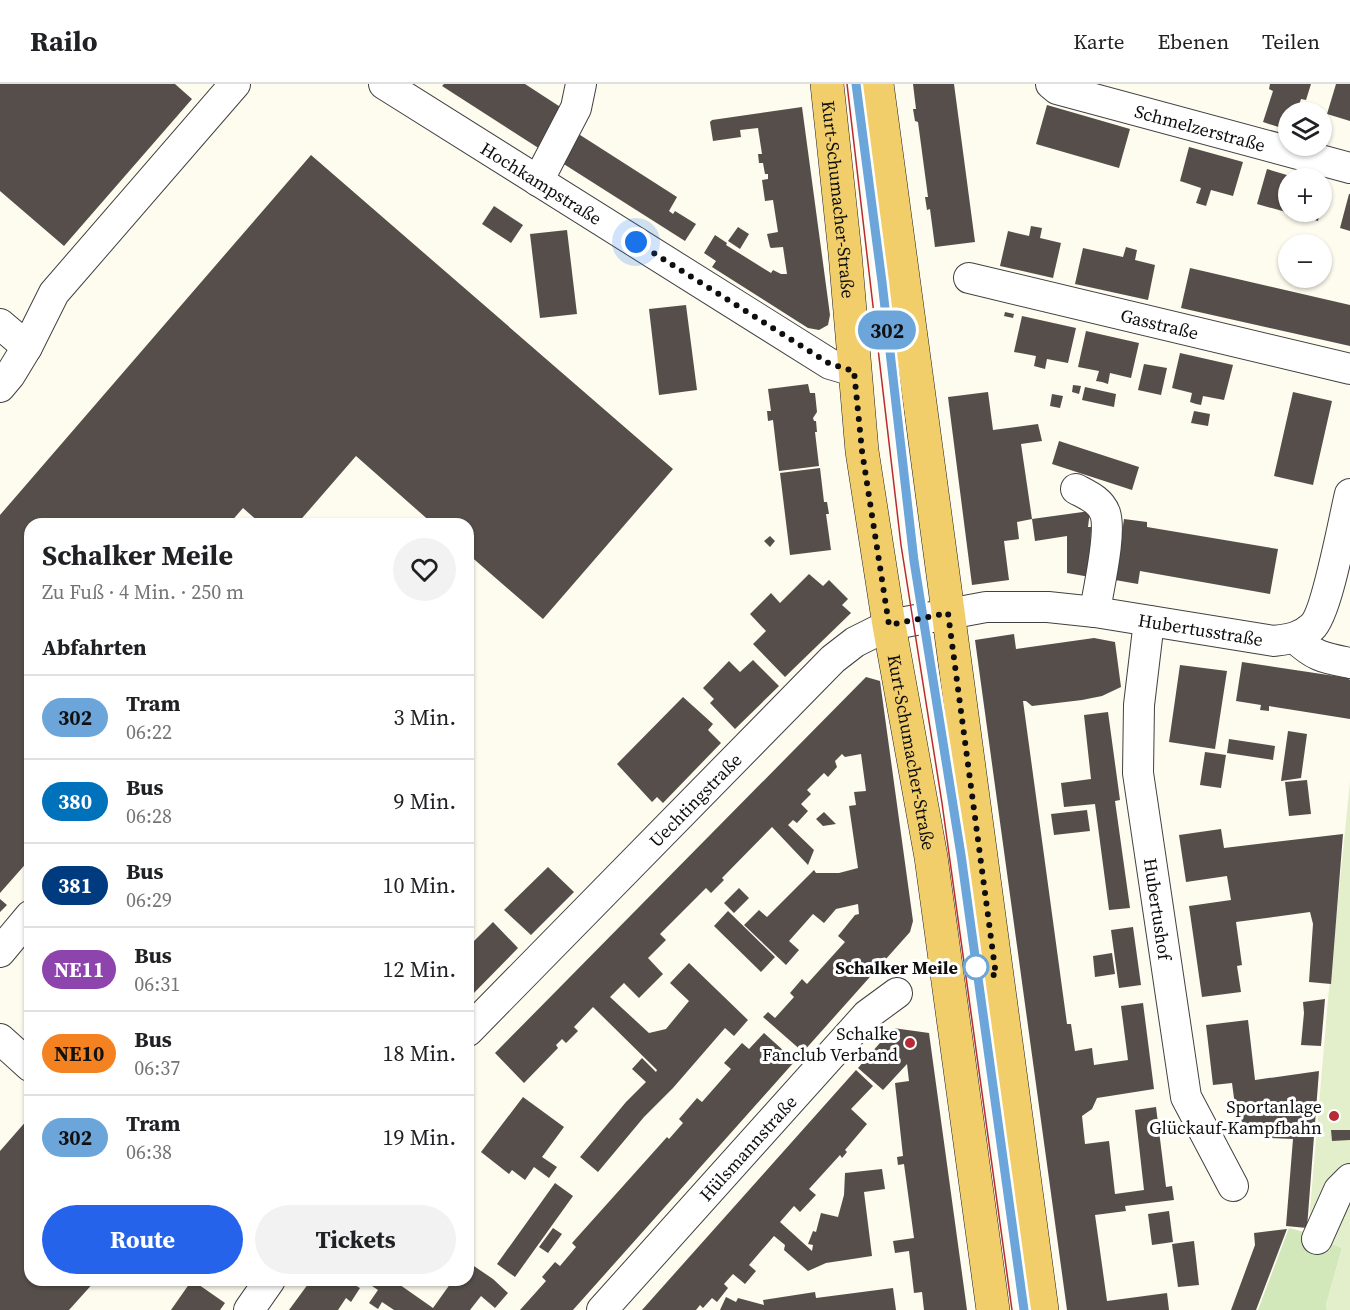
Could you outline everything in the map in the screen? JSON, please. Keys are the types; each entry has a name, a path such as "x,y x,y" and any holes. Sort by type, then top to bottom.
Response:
{"main road":[{"name":"Kurt-Schumacher-Straße","path":"826,84 845,253 862,451 889,625 931,857 993,1310"},
{"path":"877,84 1042,1310"}],"street":[{"path":"0,387 27,347 54,293 235,84"},
{"name":"Hochkampstraße","path":"384,84 830,364 854,371"},
{"path":"538,181 576,108 581,84"},
{"name":"Schmelzerstraße","path":"1051,84 1057,89 1350,168"},
{"name":"Gasstraße","path":"969,278 1350,369"},
{"path":"0,324 27,347"},
{"path":"1076,489 1096,499 1105,513 1107,529 1095,612"},
{"path":"1350,494 1323,608 1314,626 1295,638 1312,653 1326,659 1350,663"},
{"name":"Hubertusstraße","path":"948,613 986,607 1048,607 1095,612 1274,641 1295,638"},
{"name":"Uechtingstraße","path":"474,1025 833,659 855,642 889,625 948,613"},
{"name":"Hubertushof","path":"1149,621 1139,705 1138,772 1182,1074 1186,1097 1233,1185"},
{"path":"0,952 24,923"},
{"name":"Hülsmannstraße","path":"602,1310 867,1014 897,993"},
{"path":"0,1039 24,1061"},
{"path":"1317,1239 1340,1190 1350,1179"},
{"path":"249,1310 266,1286"}],"green space":[{"name":"Sportanlage Glückauf-Kampfbahn","path":"1350,782 1350,1310 1327,1310 1326,1305 1342,1248 1308,1233"},
{"path":"1289,1228 1308,1233 1342,1248 1326,1305 1327,1310 1258,1310"}],"building":[{"path":"0,84 175,84 192,99 64,246 0,191"},
{"path":"444,84 525,84 565,110 540,149 442,86"},
{"path":"913,84 954,84 975,242 935,247 930,209 927,210 925,197 928,197 918,122 915,121 913,109 916,109"},
{"path":"1270,84 1311,84 1306,100 1278,102 1278,127 1263,122 1273,91 1269,89"},
{"path":"1336,84 1350,84 1350,121 1332,116 1331,102"},
{"path":"1047,105 1130,129 1119,168 1036,144"},
{"path":"802,107 830,315 828,325 819,330 808,328 712,267 716,261 704,253 715,235 727,243 726,245 771,273 773,270 787,274 783,247 771,248 767,234 778,232 773,200 765,201 762,180 768,179 768,174 765,174 763,163 759,163 758,154 762,154 758,128 740,130 741,137 713,141 710,122"},
{"path":"577,133 677,197 669,211 673,214 675,211 696,224 685,241 559,161"},
{"path":"1189,147 1243,162 1233,196 1211,190 1206,206 1196,203 1201,188 1180,181"},
{"path":"311,155 673,469 543,619 474,559 474,518 426,518 356,456 302,518 254,518 243,508 234,518 24,518 24,866 0,893 0,515"},
{"path":"1267,169 1278,172 1278,210 1257,204"},
{"path":"1350,194 1350,231 1340,228"},
{"path":"494,206 523,225 511,243 482,224"},
{"path":"1031,226 1042,228 1040,238 1061,243 1053,278 1000,266 1008,231 1029,236"},
{"path":"738,227 749,234 740,249 728,241"},
{"path":"567,230 577,314 540,318 530,234"},
{"path":"1126,247 1137,250 1135,260 1155,265 1148,300 1075,284 1083,248 1123,257"},
{"path":"1190,268 1350,305 1350,346 1181,308"},
{"path":"686,305 697,390 659,395 649,309"},
{"path":"1005,312 1014,314 1013,318 1004,316"},
{"path":"1022,316 1076,328 1068,363 1047,359 1045,369 1034,366 1036,356 1014,352"},
{"path":"1086,331 1139,343 1131,378 1110,373 1108,384 1096,381 1099,371 1078,367"},
{"path":"1180,353 1233,365 1224,400 1203,396 1201,405 1196,404 1190,402 1192,393 1172,388"},
{"path":"1144,364 1167,368 1161,395 1138,390"},
{"path":"808,384 810,393 815,393 817,412 813,418 816,421 819,466 779,471 773,420 768,421 767,411 771,411 768,389"},
{"path":"1073,385 1081,386 1079,394 1072,392"},
{"path":"1085,387 1116,394 1114,407 1082,400"},
{"path":"988,392 993,430 1038,424 1042,441 1021,444 1032,519 1017,522 1019,539 1004,541 1009,580 972,585 948,397"},
{"path":"1293,392 1332,401 1313,485 1274,476"},
{"path":"1052,394 1063,396 1060,408 1050,406"},
{"path":"1194,411 1210,414 1208,426 1191,423"},
{"path":"1059,441 1139,467 1132,490 1052,464"},
{"path":"820,468 824,502 827,502 829,514 826,514 831,550 790,555 780,473"},
{"path":"1090,511 1088,527 1091,527 1090,577 1067,573 1067,536 1035,541 1032,519"},
{"path":"1124,519 1147,522 1147,527 1278,549 1270,594 1140,571 1138,584 1115,580"},
{"path":"770,536 775,541 770,547 764,541"},
{"path":"809,574 823,586 829,580 848,599 842,605 851,613 785,677 753,644 766,631 750,614 771,593 780,603"},
{"path":"1014,634 1016,649 1094,638 1115,642 1121,687 1102,696 1082,700 1032,706 1023,701 1067,1024 1071,1024 1075,1051 1092,1048 1094,1065 1128,1060 1121,1006 1143,1003 1154,1089 1097,1098 1092,1109 1082,1116 1085,1144 1109,1141 1115,1194 1144,1190 1135,1110 1156,1107 1166,1187 1172,1186 1174,1200 1125,1206 1126,1211 1095,1215 1107,1301 1167,1293 1169,1310 1067,1310 975,640"},
{"path":"753,660 779,686 735,729 710,703 714,699 703,688 729,661 740,672"},
{"path":"1242,662 1348,678 1350,680 1350,719 1269,706 1269,711 1260,710 1261,705 1236,701"},
{"path":"1180,665 1227,671 1215,749 1169,742"},
{"path":"866,677 880,681 913,921 910,932 803,1052 763,1017 768,1012 775,1018 794,997 790,993 802,979 807,984 845,942 838,936 855,915 859,914 858,904 836,909 824,923 813,914 789,941 799,950 786,965 744,925 759,910 767,917 814,870 816,873 839,873 858,868 849,806 856,805 854,792 866,791 861,754 845,757 842,754 835,761 837,767 828,777 824,773 807,790 811,794 801,804 808,811 797,823 793,820 788,825 814,850 808,865 772,827 722,878 724,880 711,893 706,888 660,934 666,940 648,958 663,974 639,998 624,983 610,997 649,1033 666,1029 689,1001 670,983 689,963 748,1020 734,1036 725,1028 673,1088 644,1117 598,1172 580,1157 626,1102 646,1082 632,1069 642,1058 656,1072 657,1070 593,1007 574,1027 578,1031 566,1043 562,1039 556,1045 558,1048 524,1083 495,1053"},
{"path":"683,697 713,724 708,730 721,743 663,803 657,797 652,802 617,764"},
{"path":"1108,712 1120,800 1115,801 1130,908 1109,910 1095,804 1064,807 1061,783 1091,779 1084,715"},
{"path":"1288,731 1307,734 1301,778 1281,781"},
{"path":"1229,739 1275,746 1273,760 1227,753"},
{"path":"1205,752 1226,755 1221,788 1200,785"},
{"path":"1307,780 1311,814 1289,816 1285,782"},
{"path":"1087,810 1090,831 1054,835 1051,814"},
{"path":"824,812 836,824 823,826 816,819"},
{"path":"1221,829 1224,848 1343,834 1331,984 1309,982 1313,924 1310,912 1236,922 1242,965 1237,966 1241,992 1202,997 1189,906 1231,900 1227,876 1186,882 1179,835"},
{"path":"548,867 574,892 531,935 504,910"},
{"path":"739,888 749,898 734,913 724,903"},
{"path":"0,899 7,905 0,912"},
{"path":"728,911 775,957 761,972 714,926"},
{"path":"493,922 518,948 474,993 474,941"},
{"path":"1133,927 1141,985 1119,988 1111,930"},
{"path":"1112,953 1115,974 1095,977 1093,956"},
{"path":"1325,999 1321,1046 1301,1045 1303,1002"},
{"path":"1248,1020 1255,1080 1319,1071 1307,1228 1286,1226 1293,1139 1270,1138 1251,1134 1238,1128 1232,1083 1213,1085 1206,1025"},
{"path":"893,1028 929,1033 967,1310 924,1310 922,1292 914,1293 909,1251 895,1253 893,1241 914,1238 904,1164 898,1165 897,1157 903,1156 895,1083 909,1081 907,1064 883,1090 858,1068"},
{"path":"764,1033 795,1061 573,1310 520,1310 546,1281 542,1277 555,1262 560,1266 576,1247 572,1243 667,1137 669,1139 683,1123 679,1119 697,1098 702,1102 731,1069 724,1063 742,1043 749,1049"},
{"path":"856,1070 873,1086 851,1109 867,1124 845,1150 847,1152 842,1158 840,1155 809,1189 816,1195 800,1212 794,1206 780,1222 812,1251 813,1245 808,1244 813,1231 816,1232 821,1213 838,1217 844,1195 845,1173 882,1169 885,1189 864,1192 872,1256 826,1263 808,1271 784,1250 785,1245 774,1236 749,1265 756,1271 745,1284 733,1274 724,1284 728,1288 717,1302 712,1298 703,1308 700,1305 696,1310 642,1310"},
{"path":"523,1097 564,1127 542,1157 557,1167 549,1178 534,1167 525,1180 512,1170 509,1174 481,1152"},
{"path":"24,1124 24,1286 91,1286 69,1310 0,1310 0,1151"},
{"path":"1331,1130 1350,1130 1350,1140 1332,1141"},
{"path":"555,1183 573,1196 515,1277 497,1264"},
{"path":"1169,1211 1173,1242 1152,1245 1148,1214"},
{"path":"553,1228 562,1234 548,1253 539,1247"},
{"path":"1287,1229 1256,1310 1231,1310 1255,1245 1254,1233"},
{"path":"1194,1241 1199,1285 1178,1287 1172,1244"},
{"path":"474,1266 508,1293 495,1308 481,1296 470,1310 394,1310 382,1302 378,1309 369,1303 378,1290 372,1286 402,1286 433,1308 449,1286 474,1286"},
{"path":"188,1286 201,1286 225,1303 220,1310 171,1310"},
{"path":"307,1286 357,1286 360,1288 351,1302 346,1298 338,1310 289,1310"},
{"path":"893,1288 896,1310 720,1310 726,1297 736,1302 738,1298 764,1305 763,1300 815,1292 816,1298"}],"tram line":[{"path":"847,84 901,545 942,803 1012,1310"},
{"path":"856,84 882,282 911,543 961,855 1024,1310"},
{"name":"302","path":"856,84 882,282 897,431 914,561 961,855 1024,1310"}],"place":[{"name":"Schalker Meile","path":"976,967"},
{"name":"Schalke Fanclub Verband","path":"910,1043"},
{"name":"Sportanlage Glückauf-Kampfbahn","path":"1334,1116"}],"route":[{"path":"636,242 830,364 854,371 862,451 889,625 948,613 996,976 976,967"}]}
